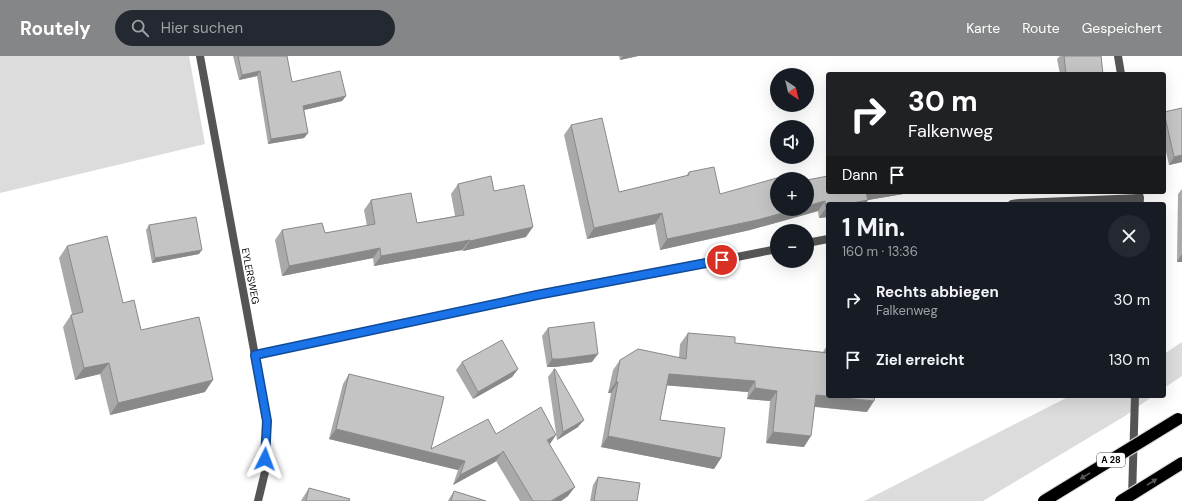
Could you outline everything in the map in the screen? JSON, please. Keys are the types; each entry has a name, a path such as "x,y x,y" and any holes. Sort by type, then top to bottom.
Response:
{"highway":[{"name":"A 28","path":"1044,501 1178,418"},
{"path":"1121,501 1182,463"}],"street":[{"name":"EYLERSWEG","path":"200,56 267,421 264,472 258,501"},
{"path":"1118,56 1121,72"},
{"path":"1043,202 1140,198"},
{"path":"814,242 826,239"},
{"path":"255,355 537,295 770,250"},
{"path":"1132,501 1134,398"}],"shaded area":[{"path":"0,56 189,56 205,144 0,193"},
{"path":"1182,342 1182,376 1166,387 1166,353"},
{"path":"1066,398 1150,398 1125,416 983,501 864,501"}],"building":[{"path":"238,56 287,56 292,82 340,71 346,96 303,106 308,133 271,139 260,71 242,75"},
{"path":"1064,56 1101,56 1103,72 1066,72"},
{"path":"1182,108 1182,155 1174,157 1166,121 1166,112"},
{"path":"602,118 619,192 689,175 689,172 714,167 720,194 770,180 770,216 772,216 667,239 662,213 594,228 571,125"},
{"path":"491,176 494,191 524,185 533,227 470,241 381,256 380,248 289,266 282,230 322,223 325,233 375,224 371,200 411,193 417,223 464,215 458,184"},
{"path":"826,176 826,194 866,194 868,200 858,202 826,202 826,208 825,201 814,204 814,179"},
{"path":"196,217 202,250 155,258 149,225"},
{"path":"107,236 123,303 134,300 141,330 199,317 213,380 118,403 109,363 84,368 71,315 83,312 67,246"},
{"path":"594,322 598,354 552,359 548,328"},
{"path":"688,333 735,337 735,343 826,353 826,396 816,395 811,436 773,432 777,391 755,388 755,381 669,374 660,420 725,428 721,458 608,436 618,382 616,382 620,360 638,349 686,359"},
{"path":"502,340 518,369 478,392 462,362"},
{"path":"554,369 584,420 563,432"},
{"path":"349,374 444,397 431,449 488,419 496,434 541,407 556,435 547,440 575,487 551,501 533,501 503,451 502,453 460,475 465,461 336,429"},
{"path":"845,398 875,398 874,401"},
{"path":"598,477 640,483 637,501 594,501"},
{"path":"309,488 350,499 349,501 306,501"},
{"path":"454,491 486,501 451,501"}],"route":[{"path":"265,459 267,421 255,355 537,295 722,260"}]}
